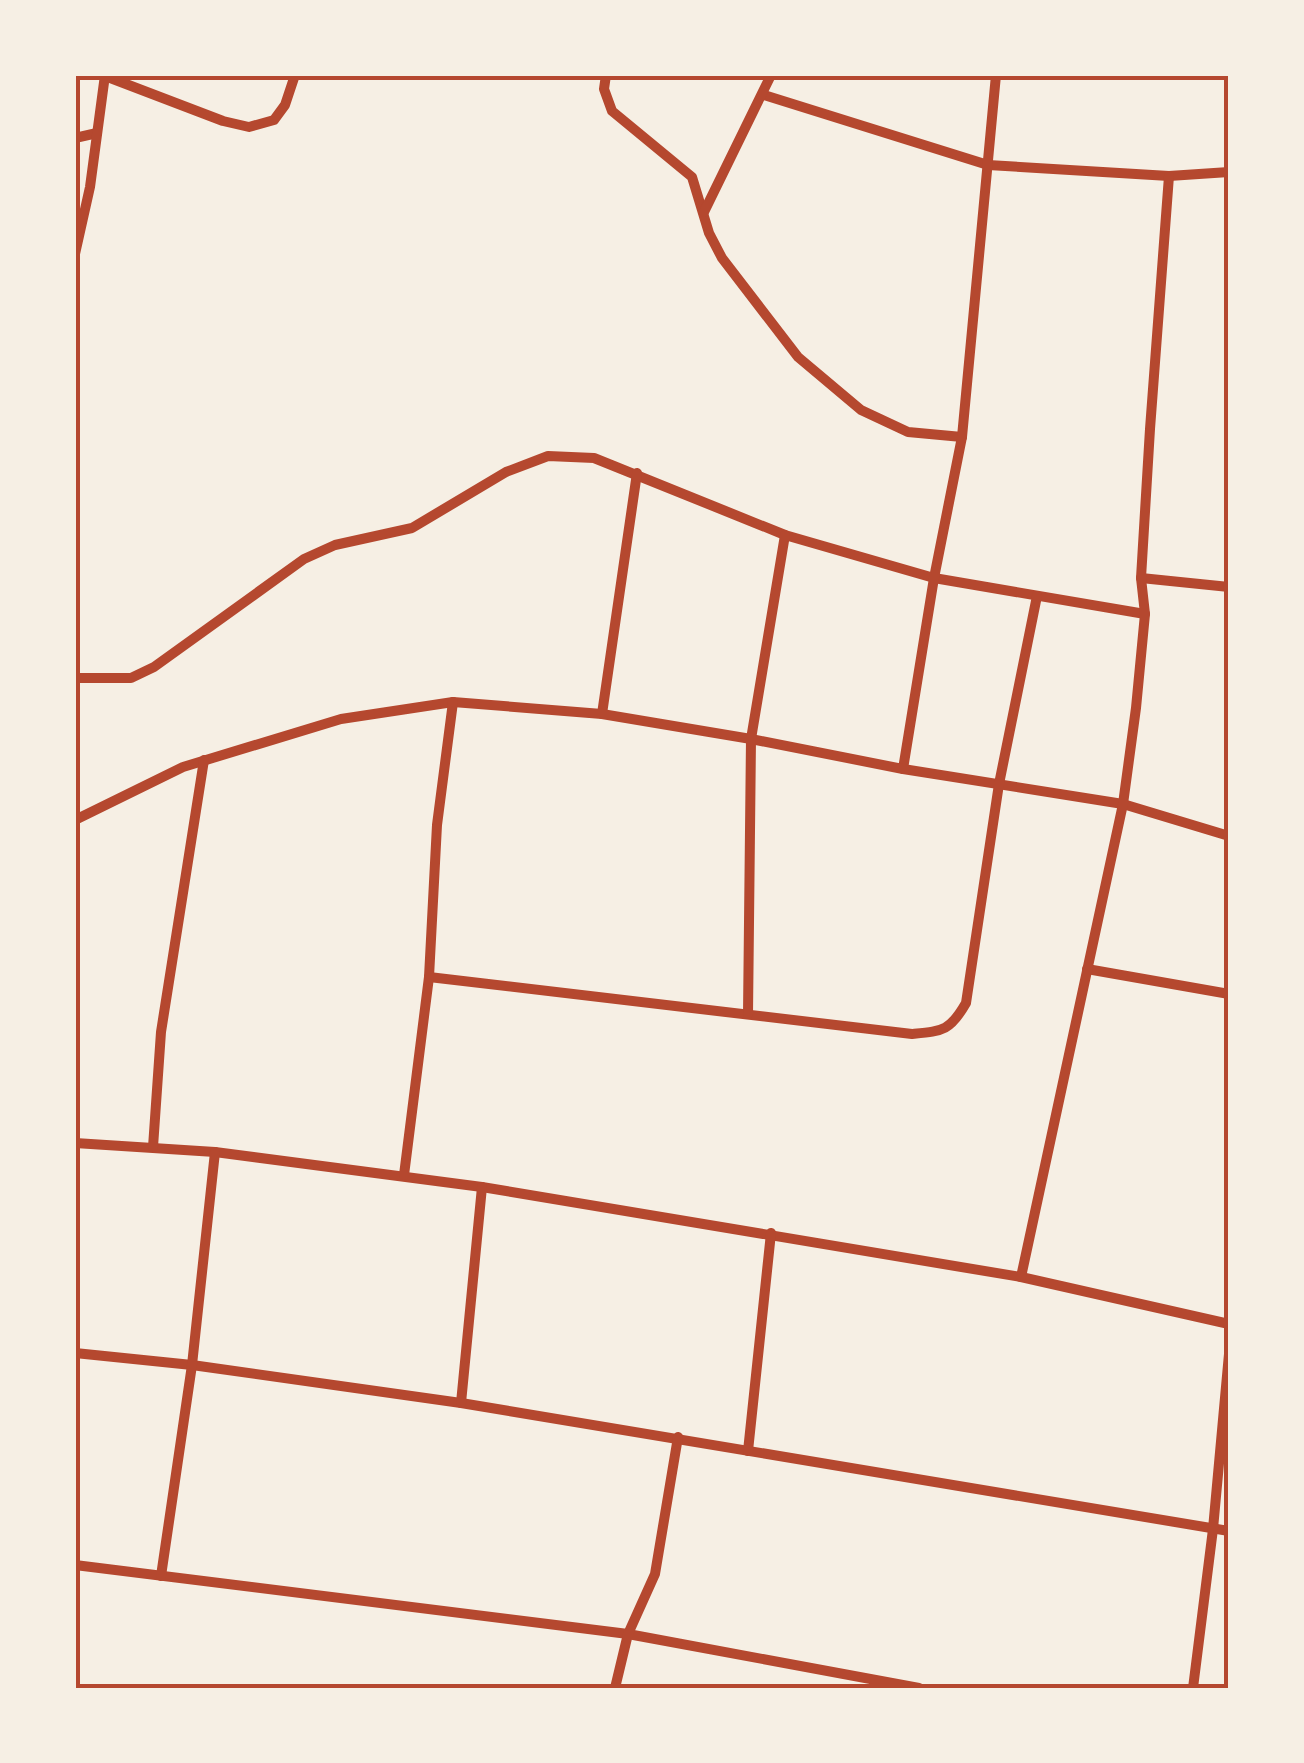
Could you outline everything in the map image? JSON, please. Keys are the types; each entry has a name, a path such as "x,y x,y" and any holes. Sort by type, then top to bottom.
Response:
{"street":[{"path":"75,254 90,188 105,76 222,121 249,127 274,120 285,105 295,75"},
{"path":"606,75 604,89 612,111 692,177 709,233 722,258 798,357 861,410 908,432 962,438"},
{"path":"704,213 771,75"},
{"path":"904,770 934,578 962,438 996,75"},
{"path":"764,95 988,165 1169,176 1229,172"},
{"path":"75,138 97,133"},
{"path":"1021,1277 1123,804 1144,614 1141,578 1169,176"},
{"path":"75,678 131,678 154,668 304,559 335,545 412,528 506,472 548,456 594,458 784,535 934,578 1144,614"},
{"path":"602,714 636,472"},
{"path":"748,1014 751,740 784,535"},
{"path":"1141,578 1229,587"},
{"path":"429,977 912,1034 941,1031 955,1023 966,1003 999,784 1037,596"},
{"path":"404,1175 429,977 437,825 452,702"},
{"path":"75,820 183,766 341,719 452,702 602,714 904,770 1123,804 1229,836"},
{"path":"153,1146 161,1032 204,760"},
{"path":"1088,968 1229,994"},
{"path":"75,1143 215,1152 482,1187 1021,1277 1229,1324"},
{"path":"161,1576 192,1365 215,1152"},
{"path":"461,1403 482,1187"},
{"path":"748,1451 772,1233"},
{"path":"75,1353 192,1365 461,1403 1229,1531"},
{"path":"1193,1688 1229,1354"},
{"path":"616,1688 628,1634 655,1574 678,1437"},
{"path":"75,1565 628,1634 860,1683 920,1688"}]}
